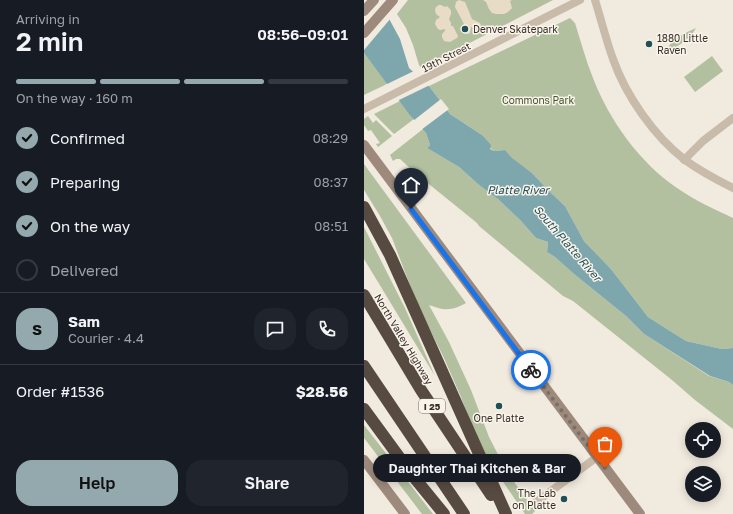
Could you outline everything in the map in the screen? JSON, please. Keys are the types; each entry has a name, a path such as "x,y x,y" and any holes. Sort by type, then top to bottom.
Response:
{"highway":[{"path":"364,207 390,255 505,514"},
{"name":"North Valley Highway","path":"364,295 422,390 505,514"},
{"path":"364,366 464,514"},
{"path":"364,409 413,476 444,514"}],"street":[{"path":"364,11 374,0"},
{"path":"364,33 393,0"},
{"name":"19th Street","path":"364,109 580,0"},
{"path":"595,0 613,60 627,91 650,125 666,144 684,160 733,188"},
{"path":"684,160 703,141 733,118"},
{"path":"364,145 640,514"},
{"path":"535,503 597,457"},
{"path":"364,460 405,514"}],"green space":[{"name":"Denver Skatepark","path":"408,0 553,0 421,68 406,28 397,14"},
{"name":"Commons Park","path":"570,18 575,23 588,65 600,94 617,125 638,153 663,178 677,188 733,218 733,348 722,349 686,341 648,317 611,269 584,241 565,206 532,173 512,159 505,150 494,151 490,148 482,135 450,114 429,86"},
{"path":"696,28 683,42 667,51 671,43 683,34"},
{"path":"364,53 387,84 364,95"},
{"path":"712,56 723,71 695,92 684,77"},
{"path":"400,101 414,119 394,134 374,114"},
{"path":"368,116 373,123 376,120 392,136 378,147 376,144 380,143 371,130 368,131 364,125 364,119"},
{"path":"423,129 430,145 427,148 459,167 499,200 536,238 548,242 547,252 626,316 644,334 709,376 729,382 733,385 733,429 573,301 563,296 400,159 393,161 390,155"},
{"path":"364,164 466,303 456,308 449,309 442,309 429,305 449,342 471,390 489,437 507,472 535,511 532,514 525,514 491,464 479,443 444,358 418,306 392,238 364,190"},
{"path":"364,227 405,308 435,376 364,259"},
{"path":"364,425 433,514 422,514 364,438"}],"shaded area":[{"path":"459,0 465,2 472,19 481,25 478,29 471,27 470,33 468,34 464,33 464,24 455,7 456,2"},
{"path":"483,0 512,0 510,1 512,8 504,14 492,13 486,2"},
{"path":"439,5 445,7 447,6 451,11 449,19 451,26 453,26 458,36 450,42 444,41 442,37 445,29 438,29 435,24 436,20 440,17 436,14 435,10"}],"water":[{"name":"Platte River","path":"364,0 380,2 400,39 409,68 429,86 450,114 482,135 491,145 490,149 494,151 505,150 512,158 532,173 565,206 584,241 611,269 648,317 686,341 722,349 733,348 733,385 729,382 710,376 644,334 626,316 547,252 548,242 536,238 499,200 459,167 427,148 430,145 426,133 409,114 364,53"}],"pier":[{"path":"364,0 382,0 391,18 364,50"},
{"path":"416,70 430,85 397,101 385,85"},
{"path":"441,99 449,109 421,130 413,121"}],"way so far":[{"path":"531,370 605,468"}],"place":[{"name":"Denver Skatepark","path":"465,29"},
{"name":"1880 Little Raven","path":"649,44"},
{"name":"One Platte","path":"499,406"},
{"name":"Daughter Thai Kitchen & Bar","path":"605,468"},
{"name":"The Lab on Platte","path":"564,499"}],"route":[{"path":"411,209 531,370"}],"water label":[{"name":"South Platte River","path":"568,243"}]}
